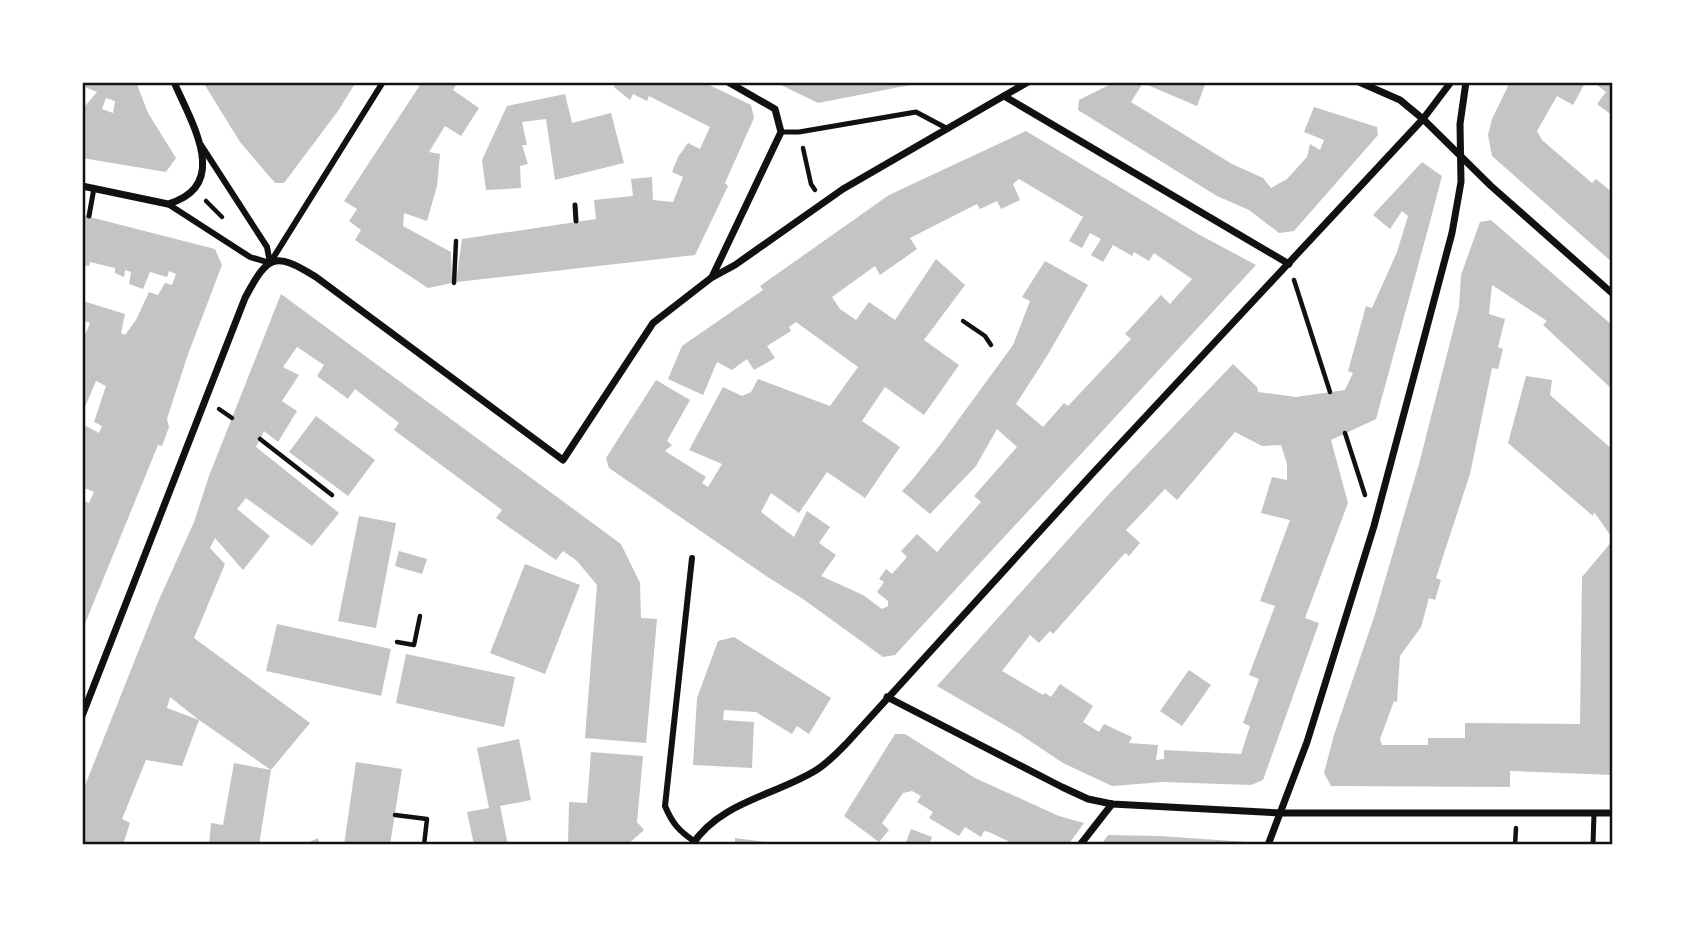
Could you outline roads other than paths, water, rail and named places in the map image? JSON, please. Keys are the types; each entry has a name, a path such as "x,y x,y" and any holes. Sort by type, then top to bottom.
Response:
{"street":[{"path":"174,82 200,144 267,247 270,263"},
{"path":"82,716 245,298 270,263 383,82"},
{"path":"711,278 781,132 775,109 728,82"},
{"path":"82,186 168,204 250,257 270,263 281,259 292,262 316,276 563,460 653,323 711,278 735,265 823,203 1028,82"},
{"path":"1359,82 1400,100 1423,119 1460,156 1613,294"},
{"path":"692,558 665,806 677,830 693,843 708,824 723,814 813,772 846,744 1423,119 1451,82"},
{"path":"1268,845 1307,742 1374,526 1452,233 1461,183 1460,124 1466,82"},
{"path":"1004,96 1289,264"},
{"path":"168,204 181,200 195,190 203,174 200,144"},
{"path":"887,697 1062,787 1088,799 1112,804 1280,813 1613,813"},
{"path":"1080,845 1112,804"}],"lane":[{"path":"781,132 799,132 916,112 948,129"},
{"path":"89,216 94,188"},
{"path":"575,205 576,221"},
{"path":"1594,813 1594,845"}]}
